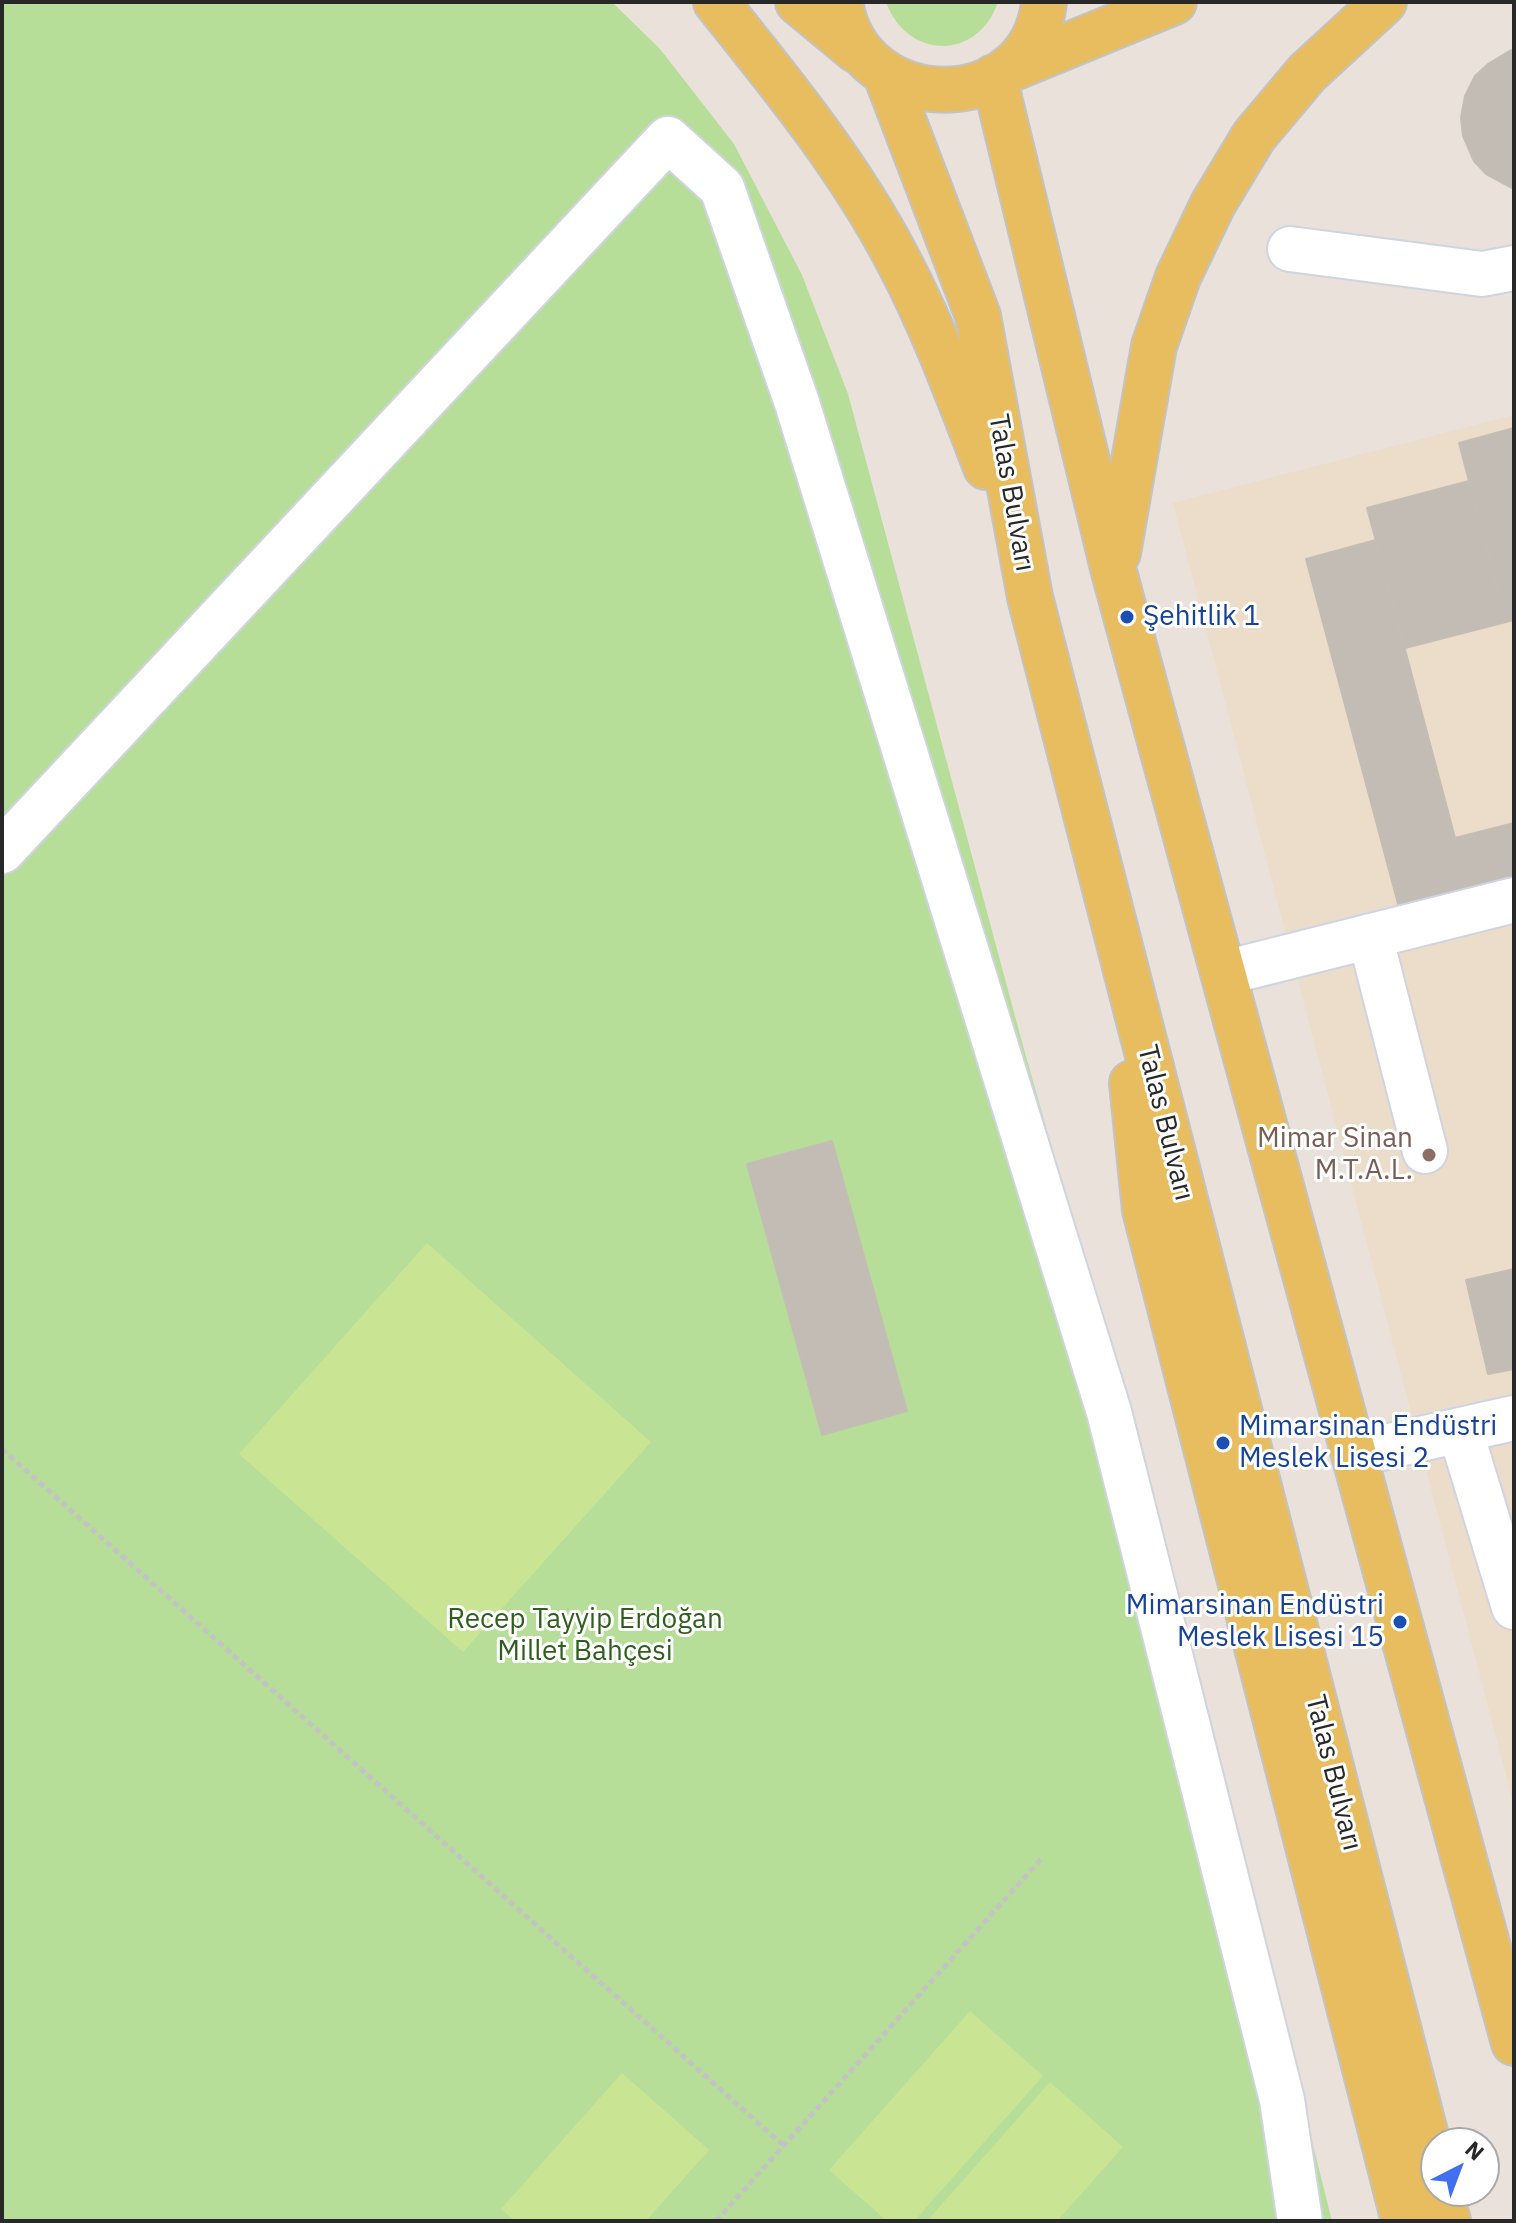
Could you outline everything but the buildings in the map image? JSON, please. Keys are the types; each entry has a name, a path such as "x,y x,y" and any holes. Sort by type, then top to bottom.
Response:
{"main road":[{"path":"716,2 821,135 897,257 930,322 1024,566"},
{"path":"798,2 876,67 908,86 933,91 958,91 1174,2"},
{"name":"Talas Bulvarı","path":"840,2 842,16 852,39 876,67 978,316 1030,597 1424,2127"},
{"path":"999,75 1022,54 1035,34 1044,2"},
{"path":"1114,572 1154,346 1178,277 1213,204 1254,136 1307,73 1384,2"},
{"path":"999,75 1114,572 1354,1454 1500,1938 1514,2043"},
{"path":"1117,933 1145,1210 1404,2221"}],"street":[{"path":"2,851 668,139 722,188 797,403 1109,1412 1282,2100 1300,2221"},
{"path":"1290,249 1482,274 1514,268"},
{"path":"1224,973 1514,900"},
{"path":"1370,936 1425,1151"},
{"path":"1354,1454 1514,1418"},
{"path":"1460,1430 1514,1607"}],"path":[{"path":"2,1449 784,2146"},
{"path":"716,2221 1043,1857"}],"shaded area":[{"name":"Mimar Sinan M.T.A.L.","path":"1514,415 1514,1806 1173,503"}],"green space":[{"name":"Recep Tayyip Erdoğan Millet Bahçesi","path":"2,2 612,2 660,49 734,144 802,275 848,394 1023,1046 1143,1467 1332,2221 2,2221"},
{"path":"886,2 998,2 988,21 975,35 959,43 942,46 925,43 910,35 896,21"},
{"path":"427,1243 651,1442 463,1652 239,1454"},
{"path":"970,2011 1043,2076 914,2221 887,2221 829,2170"},
{"path":"622,2073 709,2150 646,2221 515,2221 501,2209"},
{"path":"1050,2082 1123,2147 1057,2221 927,2221"}],"place":[{"name":"Şehitlik 1","path":"1127,617"},
{"name":"Mimar Sinan M.T.A.L.","path":"1429,1155"},
{"name":"Mimarsinan Endüstri Meslek Lisesi 2","path":"1223,1443"},
{"name":"Mimarsinan Endüstri Meslek Lisesi 15","path":"1400,1622"}]}
